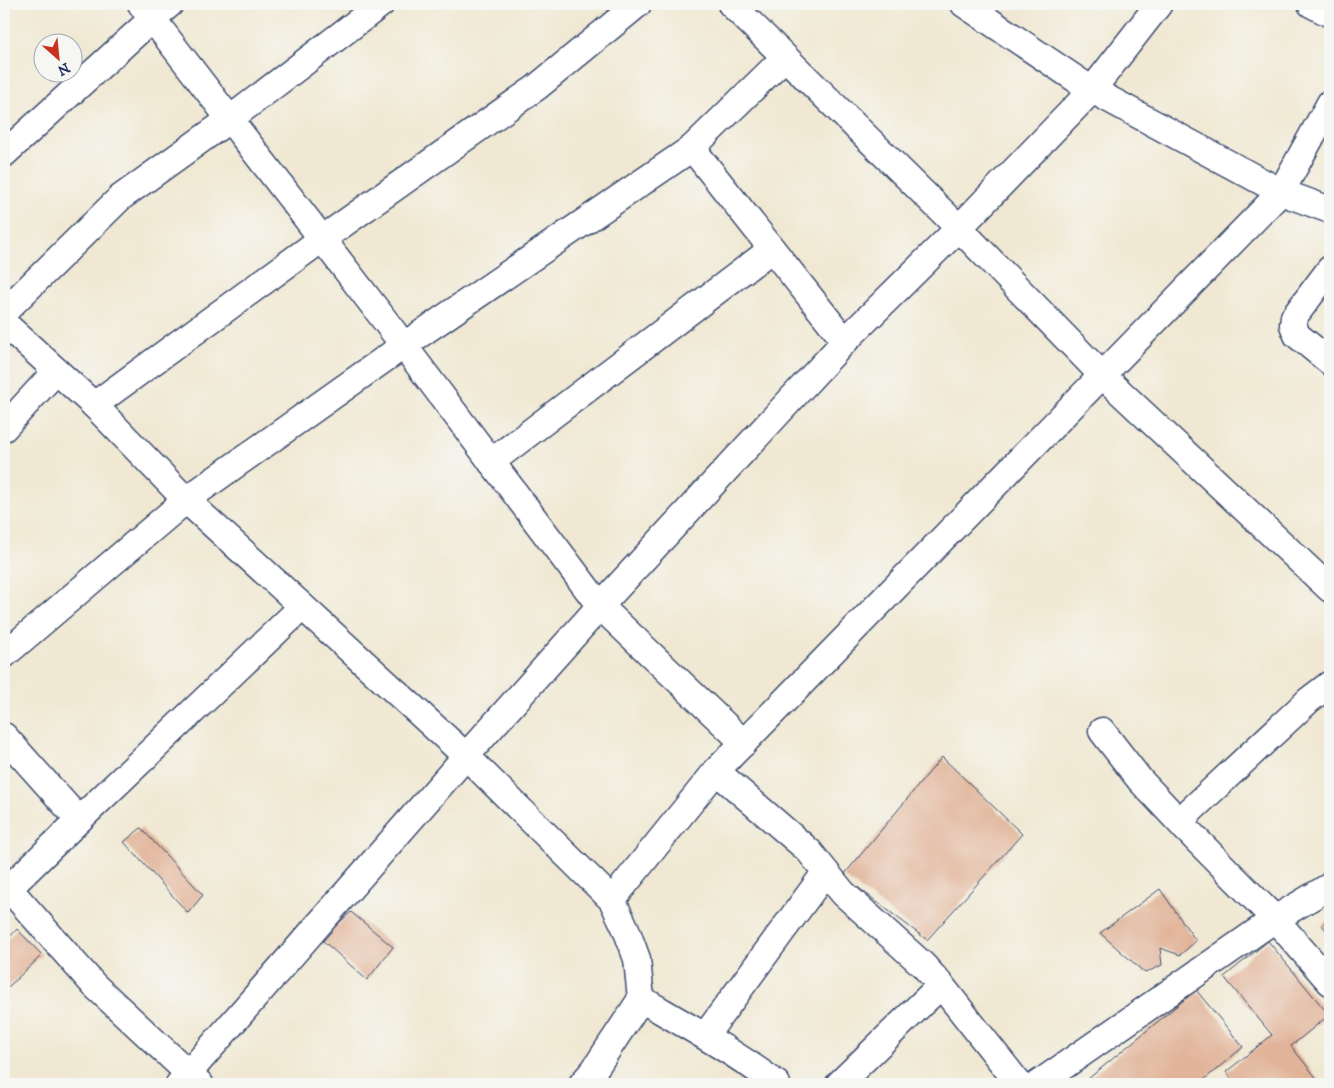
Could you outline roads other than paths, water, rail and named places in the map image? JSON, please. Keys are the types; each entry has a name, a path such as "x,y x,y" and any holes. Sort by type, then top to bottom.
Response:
{"street":[{"path":"4,312 120,198 230,119 381,4"},
{"path":"94,405 537,86 638,4"},
{"path":"731,4 959,228 1102,375 1330,589"},
{"path":"964,4 1092,90 1281,192 1330,210"},
{"path":"302,607 6,888 94,984 189,1081 466,756 600,606 845,342 959,228 1092,90 1159,4"},
{"path":"1311,4 1330,14"},
{"path":"4,154 155,8 230,119 600,606 744,743"},
{"path":"4,655 186,500 403,346 692,148 784,58"},
{"path":"612,900 716,771 1281,192 1330,103"},
{"path":"692,148 845,342"},
{"path":"491,462 772,249"},
{"path":"1330,269 1294,317 1292,325 1297,335 1330,362"},
{"path":"4,323 94,405 186,500 466,756 612,900 626,929 636,959 641,999 595,1079"},
{"path":"4,428 56,371"},
{"path":"1186,829 1185,821 1189,812 1309,700 1330,684"},
{"path":"1102,731 1140,780 1274,919 1330,982"},
{"path":"4,736 79,820"},
{"path":"716,771 809,850 843,893 923,965 1019,1084"},
{"path":"705,1036 826,873"},
{"path":"1038,1084 1274,919 1330,886"},
{"path":"839,1084 941,985"},
{"path":"641,999 705,1036 777,1084"}]}
